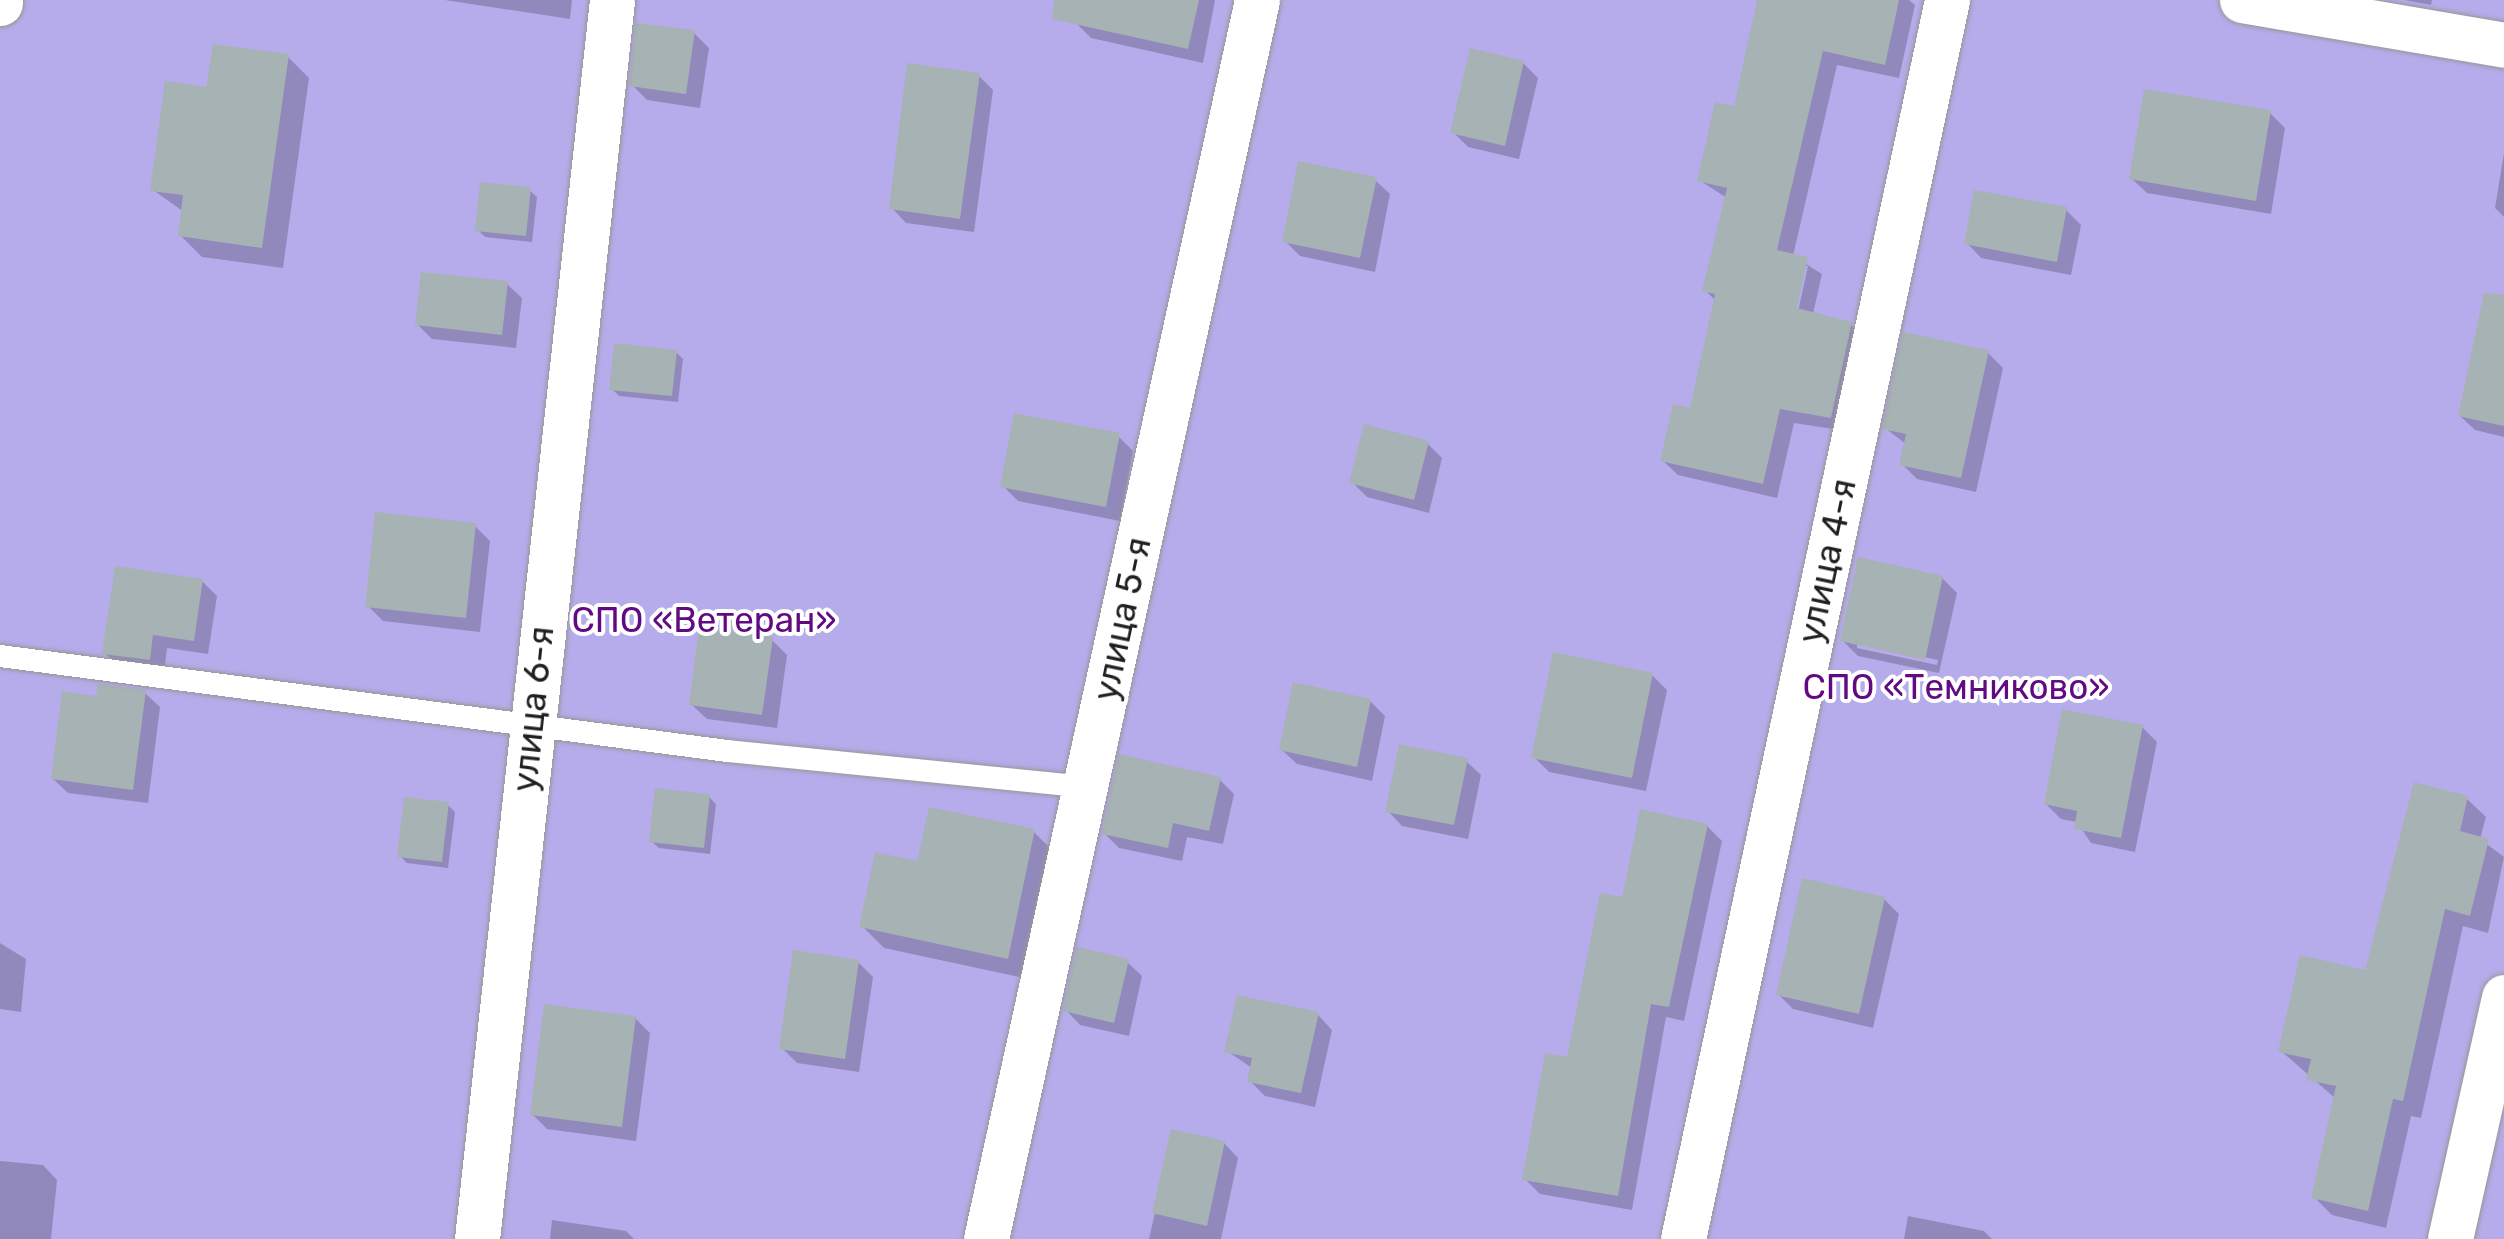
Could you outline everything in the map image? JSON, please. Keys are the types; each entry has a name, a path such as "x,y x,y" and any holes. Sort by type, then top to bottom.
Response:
{"street":[{"name":"улица 6-я","path":"477,1239 612,0"},
{"name":"улица 5-я","path":"986,1239 1257,0"},
{"name":"улица 4-я","path":"1683,1239 1946,0"},
{"path":"2242,0 2504,45"},
{"path":"2450,1239 2504,997"}],"lane":[{"path":"0,656 531,725 1085,787"}],"green space":[{"path":"0,0 2504,0 2504,1239 0,1239"}],"building":[{"path":"1054,0 1199,0 1188,49 1052,19"},
{"path":"1757,0 1899,0 1885,65 1823,51 1777,250 1808,257 1797,308 1852,322 1831,418 1780,409 1763,484 1660,461 1673,404 1690,408 1715,294 1702,291 1727,188 1697,181 1715,102 1734,106"},
{"path":"636,23 695,30 686,94 629,86"},
{"path":"213,44 289,54 262,248 178,236 183,195 150,191 165,81 206,87"},
{"path":"1470,48 1524,61 1505,146 1450,133"},
{"path":"907,63 980,73 960,219 889,209"},
{"path":"2144,89 2271,110 2256,201 2129,179"},
{"path":"1298,161 1377,177 1360,258 1282,242"},
{"path":"480,182 531,187 526,236 475,231"},
{"path":"1974,190 2067,207 2057,262 1964,244"},
{"path":"421,272 508,281 502,335 415,325"},
{"path":"2484,293 2504,295 2504,426 2458,416"},
{"path":"1903,332 1989,350 1961,478 1899,465 1906,434 1882,429"},
{"path":"614,343 677,350 672,396 609,390"},
{"path":"1014,413 1120,433 1106,507 1000,487"},
{"path":"1364,424 1429,441 1414,500 1349,483"},
{"path":"375,512 476,523 466,618 365,607"},
{"path":"1858,557 1943,576 1925,660 1840,641"},
{"path":"115,566 203,579 194,641 153,635 150,660 102,654"},
{"path":"699,628 773,637 762,715 689,705"},
{"path":"1553,652 1653,673 1632,778 1531,758"},
{"path":"1293,682 1371,699 1357,767 1279,750"},
{"path":"98,684 146,690 133,790 51,779 62,691 96,696"},
{"path":"2062,709 2143,725 2121,838 2074,829 2077,811 2044,804"},
{"path":"1399,744 1468,758 1454,825 1385,812"},
{"path":"1119,754 1221,777 1209,831 1173,823 1168,848 1102,834"},
{"path":"2414,782 2468,796 2460,831 2489,839 2470,916 2445,909 2403,1101 2393,1099 2368,1211 2311,1198 2336,1086 2306,1080 2311,1059 2278,1052 2300,955 2365,970"},
{"path":"655,788 710,794 704,848 649,842"},
{"path":"404,797 449,802 442,862 397,857"},
{"path":"929,807 1035,829 1008,959 859,927 875,852 917,861"},
{"path":"1640,809 1708,824 1669,1007 1651,1004 1618,1196 1522,1180 1545,1053 1567,1057 1600,893 1622,897"},
{"path":"1802,878 1885,897 1859,1014 1776,995"},
{"path":"1077,947 1129,959 1114,1023 1063,1011"},
{"path":"793,950 859,960 845,1059 779,1049"},
{"path":"1237,995 1319,1012 1301,1093 1247,1082 1252,1058 1224,1052"},
{"path":"544,1004 636,1016 622,1127 530,1115"},
{"path":"1171,1129 1225,1141 1207,1226 1152,1213"}],"park label":[{"name":"СПО «Ветеран»","path":"704,620"},
{"name":"СПО «Темниково»","path":"1956,687"}]}
